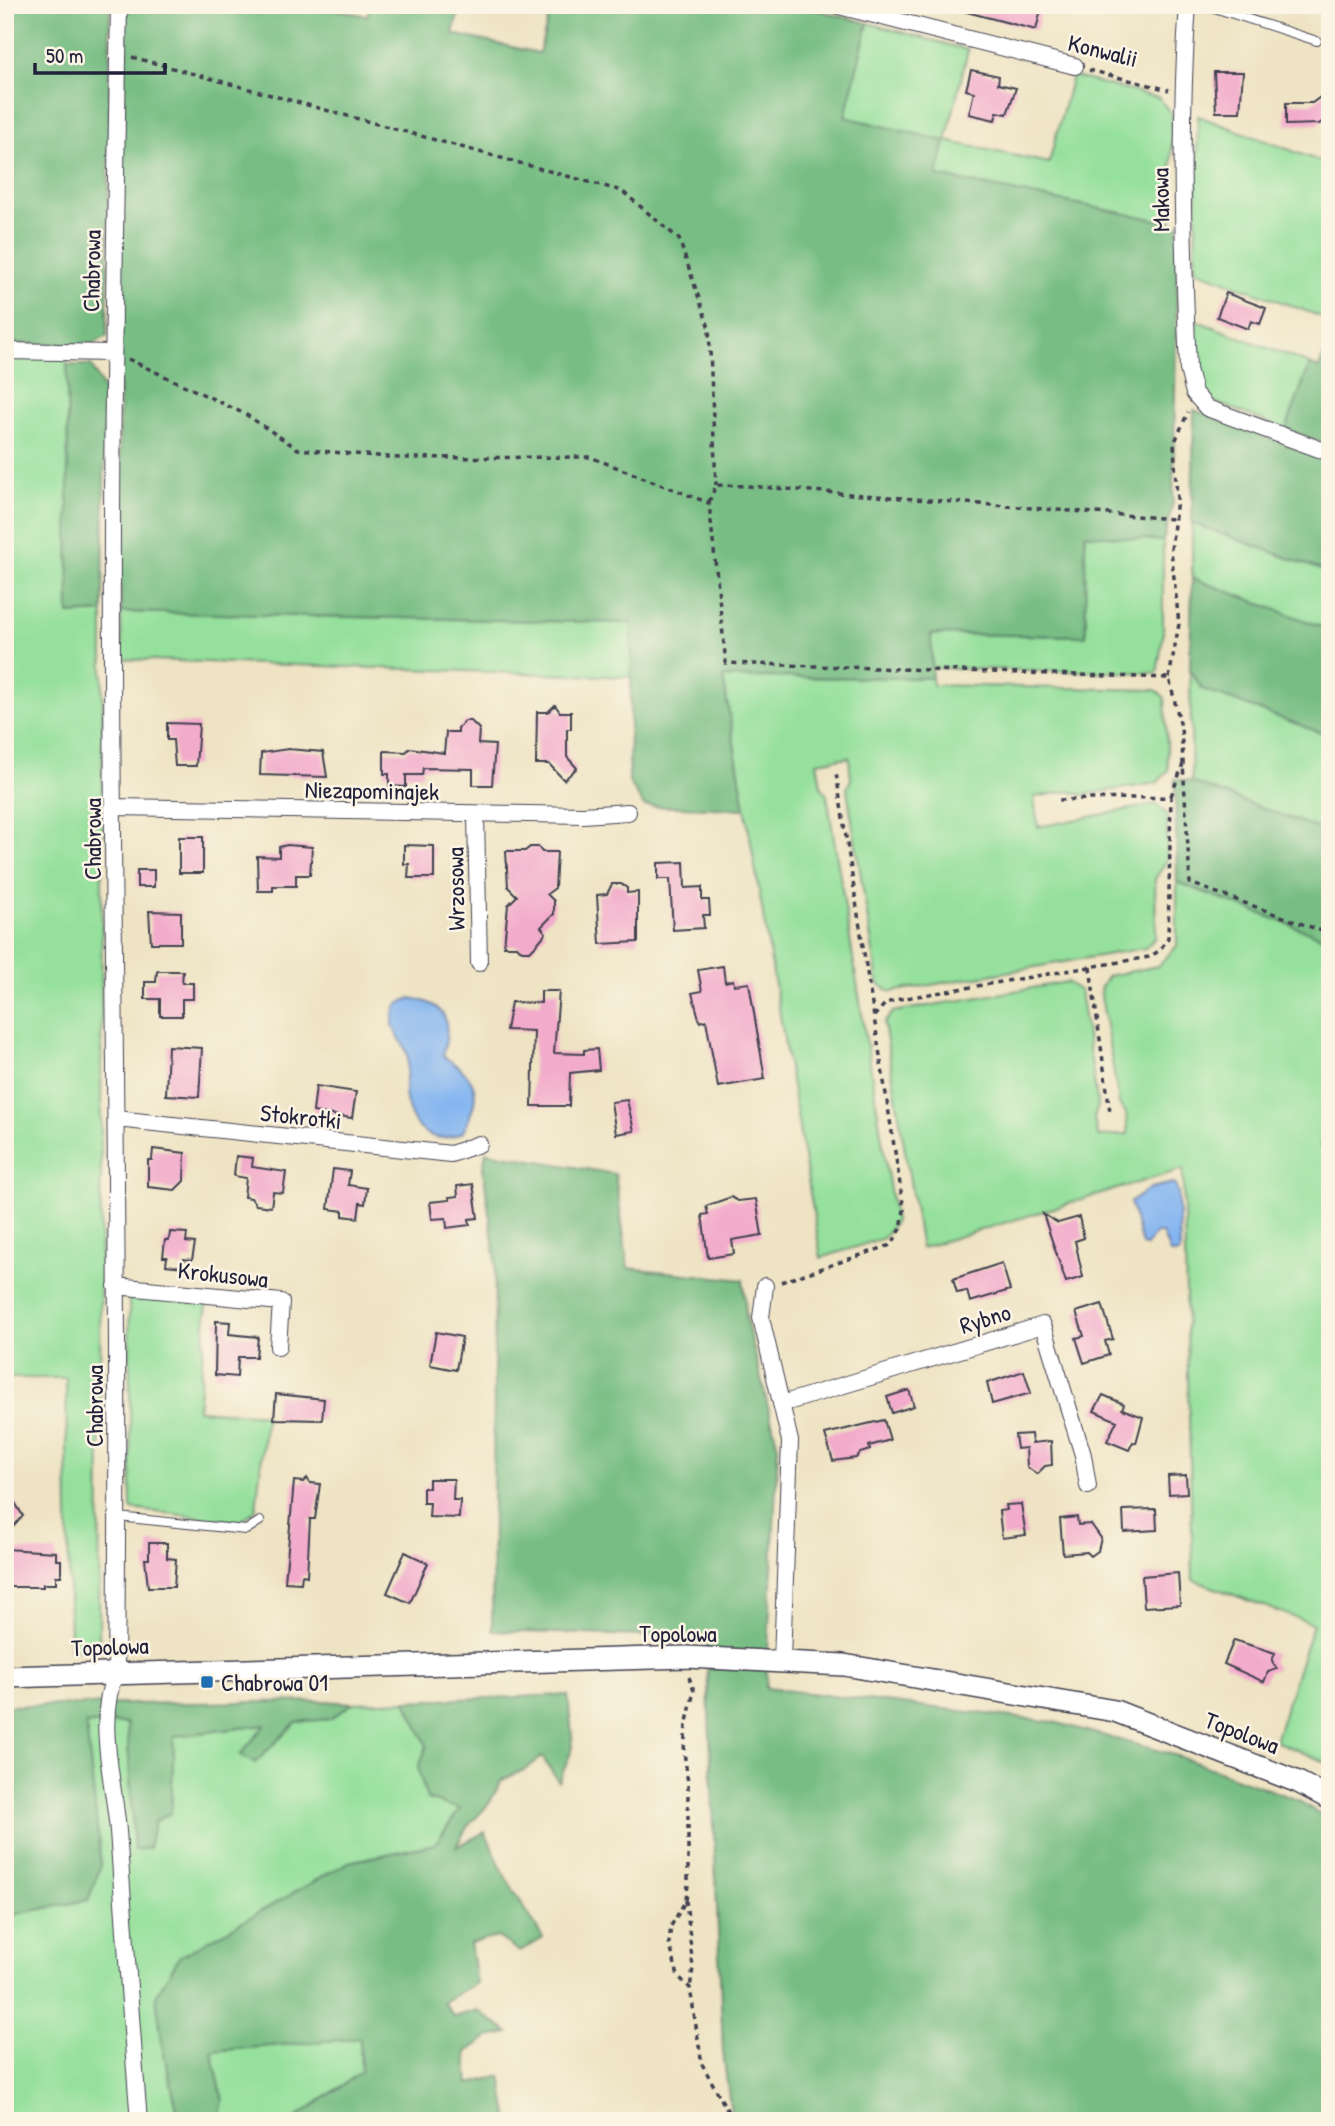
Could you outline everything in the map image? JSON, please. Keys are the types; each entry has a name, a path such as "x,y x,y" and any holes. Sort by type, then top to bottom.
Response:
{"street":[{"name":"Chabrowa","path":"119,5 113,353 118,1517 116,1672 109,1688 108,1743 118,1828 139,2121"},
{"name":"Konwalii","path":"835,5 1076,66"},
{"name":"Makowa","path":"1188,5 1182,93 1181,202 1188,369 1194,393"},
{"path":"5,352 113,353"},
{"path":"1194,393 1207,408 1330,453"},
{"name":"Niezapominajek","path":"114,807 476,814 583,815 628,812"},
{"name":"Wrzosowa","path":"476,814 479,963"},
{"name":"Stokrotki","path":"116,1119 451,1154 479,1144"},
{"name":"Krokusowa","path":"116,1286 281,1302 278,1348"},
{"path":"765,1286 761,1318 790,1441 782,1660"},
{"name":"Rybno","path":"781,1404 1042,1325 1083,1455 1088,1486"},
{"name":"Topolowa","path":"5,1677 687,1657 844,1665 1115,1711 1298,1782 1330,1799"}],"lane":[{"path":"1205,5 1317,41"},
{"path":"118,1517 246,1530 260,1521"}],"path":[{"path":"122,53 622,191 679,239 709,328 716,485 709,502 726,663 1169,678"},
{"name":"Konwalii","path":"1076,66 1156,87"},
{"path":"113,353 245,414 298,449 399,458 590,457 709,502"},
{"path":"1194,393 1174,444 1174,519 1171,550 1179,624 1169,678 1181,727 1190,883 1330,934"},
{"path":"716,485 1174,519"},
{"path":"874,1016 886,1003 900,999 1149,957 1159,951 1168,938 1171,797 1184,762"},
{"path":"765,1286 879,1251 891,1244 901,1229 904,1210 836,774"},
{"path":"1055,800 1171,797"},
{"path":"1090,967 1110,1112"},
{"path":"687,1657 694,1691 686,1726 684,1751 688,1783 686,1900 693,1968 690,1988 702,2064 733,2121"},
{"path":"686,1900 671,1926 669,1942 678,1976 690,1988"}],"green space":[{"path":"5,5 110,5 107,336 91,345 5,343"},
{"path":"123,5 317,5 367,16 370,5 460,5 453,34 539,53 552,5 797,5 868,23 845,117 945,141 937,176 1178,224 1173,503 1163,541 1085,534 1086,636 931,634 932,678 723,677 745,809 644,806 629,782 632,623 121,612 119,354"},
{"path":"868,23 968,50 946,141 1049,163 1072,76 1159,98 1172,115 1171,223 937,176 945,141 844,117"},
{"path":"1198,116 1330,165 1330,320 1195,270"},
{"path":"1195,320 1310,364 1286,429 1206,399 1194,377"},
{"path":"1330,341 1330,445 1286,429 1310,364 1319,368"},
{"path":"5,343 67,344 69,614 103,612 99,1649 70,1649 66,1378 5,1378"},
{"path":"67,365 91,365 105,393 103,612 69,614"},
{"path":"1194,410 1330,461 1330,573 1192,523"},
{"path":"1192,523 1330,573 1330,630 1192,578"},
{"path":"1085,534 1163,541 1163,637 1157,673 932,668 930,634 1085,636"},
{"path":"1192,578 1330,630 1330,736 1202,689 1190,670"},
{"path":"121,612 632,623 633,677 122,659"},
{"path":"1190,670 1202,689 1330,736 1330,833 1192,782"},
{"path":"723,677 932,678 933,685 1156,690 1165,698 1168,771 1157,783 1081,795 1070,791 1034,797 1038,827 1156,804 1167,814 1167,860 1155,879 1156,937 1145,948 890,992 878,983 847,789 851,779 849,757 817,762 821,786 827,795 895,1221 884,1238 821,1258"},
{"path":"1175,779 1192,782 1330,833 1330,940 1177,882"},
{"path":"1177,882 1330,940 1330,1107 1320,1147 1330,1151 1330,1764 1275,1741 1313,1624 1193,1580 1183,1169 921,1248 884,1023 893,1012 1067,982 1080,991 1098,1106 1094,1118 1098,1137 1128,1134 1126,1113 1119,1104 1100,989 1108,976 1158,966 1177,946"},
{"path":"1330,1107 1330,1151 1320,1147"},
{"path":"486,1152 615,1174 628,1268 743,1280 747,1322 778,1447 766,1688 1054,1722 1178,1756 1297,1800 1330,1820 1330,2121 732,2121 723,2052 706,1638 492,1631 495,1255 483,1168"},
{"path":"129,1295 207,1303 198,1410 266,1415 256,1509 241,1522 131,1509"},
{"path":"568,1695 573,1747 559,1782 542,1757 526,1769 502,1780 488,1805 467,1827 456,1847 485,1832 506,1878 543,1938 520,1952 498,1937 470,1943 476,1983 443,2002 454,2017 477,2010 509,2033 488,2037 466,2052 469,2084 501,2076 509,2121 292,2121 361,2072 360,2038 212,2051 223,2101 218,2121 180,2121 163,2050 156,1996 179,1957 349,1862 435,1844 460,1809 427,1799 418,1768 427,1746 406,1701"},
{"path":"323,1701 353,1703 330,1719 296,1722 255,1763 240,1755 265,1725 174,1736 171,1813 155,1821 149,1848 134,1850 127,1723 86,1724 101,1865 88,1900 5,1916 5,1706"},
{"path":"406,1701 428,1747 418,1768 460,1809 435,1844 349,1862 163,2050 180,2121 5,2121 5,1916 88,1900 101,1865 86,1724 127,1723 134,1849 155,1821 171,1812 174,1736 266,1725 255,1763 296,1722 330,1719 353,1703"},
{"path":"361,2038 361,2072 292,2121 218,2121 223,2101 212,2051"}],"water":[{"path":"410,998 440,1010 447,1033 443,1056 464,1072 474,1088 473,1107 463,1132 451,1137 431,1136 423,1131 416,1124 407,1105 405,1089 408,1060 393,1023 397,1005"},
{"path":"1174,1183 1178,1193 1180,1251 1176,1254 1170,1253 1162,1233 1156,1233 1146,1246 1142,1245 1130,1202 1151,1188"}],"building":[{"path":"960,5 1042,5 1036,30 959,10"},
{"path":"971,70 999,76 998,84 1016,88 1007,114 997,112 995,120 969,114 974,92 966,90"},
{"path":"1214,72 1243,72 1240,112 1216,112"},
{"path":"1330,90 1330,116 1319,124 1286,125 1286,103 1312,103"},
{"path":"1226,293 1266,308 1260,324 1251,321 1248,329 1217,317"},
{"path":"555,705 560,712 571,712 571,729 567,729 567,757 577,768 564,780 549,764 536,764 537,712 548,712"},
{"path":"465,721 471,721 479,729 478,744 495,745 492,785 473,785 473,769 423,768 422,775 406,775 406,787 389,786 389,774 384,774 384,751 406,752 410,748 444,753 446,732 458,732 458,728"},
{"path":"167,723 199,724 196,766 175,766 173,740 167,740"},
{"path":"288,749 323,752 327,777 260,775 261,753"},
{"path":"179,837 203,837 203,873 179,873"},
{"path":"404,845 434,846 434,878 408,878 409,864 404,864"},
{"path":"279,847 312,847 310,875 296,875 296,886 273,886 273,891 258,891 257,856 279,857"},
{"path":"530,847 538,847 542,852 557,852 555,888 547,894 554,901 554,914 541,927 546,933 537,944 530,951 522,951 517,946 504,946 508,905 517,896 508,887 506,851 525,851"},
{"path":"684,862 685,888 702,887 702,900 709,900 710,915 703,915 704,928 673,930 670,879 658,879 658,863"},
{"path":"137,870 154,870 154,887 137,887"},
{"path":"612,884 621,884 627,888 627,893 638,892 638,942 600,944 597,895 607,894"},
{"path":"149,911 181,912 181,943 151,943"},
{"path":"723,966 725,982 733,980 734,985 749,983 765,1079 718,1087 706,1020 700,1022 692,993 702,991 698,970"},
{"path":"157,971 183,971 182,983 193,983 193,999 182,999 182,1016 160,1016 160,999 145,999 145,982 156,982"},
{"path":"541,991 559,991 554,1053 584,1054 584,1050 597,1049 599,1070 570,1073 569,1106 532,1106 534,1031 506,1030 511,1002 541,1003"},
{"path":"168,1046 202,1048 199,1097 166,1095"},
{"path":"316,1086 356,1092 352,1118 313,1112"},
{"path":"627,1100 634,1131 616,1134 611,1102"},
{"path":"153,1149 185,1153 184,1181 175,1190 148,1187 148,1160 152,1160"},
{"path":"236,1156 253,1158 252,1167 286,1172 283,1193 273,1192 271,1207 256,1205 251,1198 244,1197 246,1178 234,1176"},
{"path":"333,1169 350,1171 348,1185 367,1188 365,1204 360,1203 358,1218 343,1216 343,1211 328,1209"},
{"path":"473,1184 478,1218 469,1219 470,1225 447,1228 446,1218 432,1219 430,1202 450,1200 449,1197 458,1196 457,1186"},
{"path":"731,1197 738,1201 756,1199 762,1235 732,1240 734,1254 708,1258 702,1215 708,1214 706,1206"},
{"path":"1043,1214 1058,1223 1079,1217 1084,1238 1075,1241 1083,1277 1066,1282"},
{"path":"170,1232 187,1233 186,1242 195,1243 192,1260 184,1259 183,1267 166,1265 167,1257 163,1257 165,1240 169,1240"},
{"path":"1002,1263 1010,1290 970,1302 967,1291 957,1293 953,1279"},
{"path":"1102,1304 1113,1339 1105,1341 1109,1355 1084,1363 1076,1338 1084,1336 1076,1312"},
{"path":"216,1321 230,1322 229,1334 258,1337 256,1357 238,1357 237,1377 215,1375"},
{"path":"436,1332 462,1337 456,1370 430,1365"},
{"path":"1024,1371 1031,1393 992,1404 987,1383"},
{"path":"909,1390 914,1406 892,1413 887,1397"},
{"path":"276,1394 324,1399 322,1420 274,1419"},
{"path":"1103,1395 1124,1404 1122,1409 1143,1417 1136,1443 1133,1442 1129,1450 1107,1441 1117,1421 1094,1411"},
{"path":"884,1420 890,1440 869,1446 870,1450 860,1453 856,1458 833,1461 825,1434"},
{"path":"1031,1434 1032,1443 1051,1441 1052,1465 1045,1466 1037,1474 1027,1467 1026,1448 1017,1449 1015,1435"},
{"path":"1186,1475 1187,1493 1169,1494 1168,1476"},
{"path":"307,1478 310,1483 320,1484 315,1519 310,1519 307,1576 302,1575 301,1583 285,1582 294,1481 303,1482"},
{"path":"429,1479 454,1479 453,1500 460,1500 459,1518 429,1517 430,1503 423,1503 423,1488 429,1488"},
{"path":"5,1486 23,1516 5,1536"},
{"path":"1021,1504 1026,1535 1002,1538 999,1511 1007,1510 1006,1505"},
{"path":"1156,1509 1157,1530 1124,1532 1123,1510"},
{"path":"1077,1517 1078,1525 1091,1524 1101,1538 1098,1551 1091,1556 1087,1552 1063,1554 1060,1519"},
{"path":"149,1543 167,1543 167,1558 176,1559 174,1587 148,1587 145,1559 149,1559"},
{"path":"5,1549 56,1552 56,1560 61,1560 61,1576 56,1576 56,1584 43,1584 43,1587 5,1587"},
{"path":"405,1552 428,1563 410,1603 387,1593"},
{"path":"1178,1573 1180,1605 1144,1607 1142,1576"},
{"path":"1234,1640 1275,1653 1272,1661 1277,1669 1268,1672 1264,1682 1224,1664"}],"place":[{"name":"Chabrowa 01","path":"207,1682"}]}
